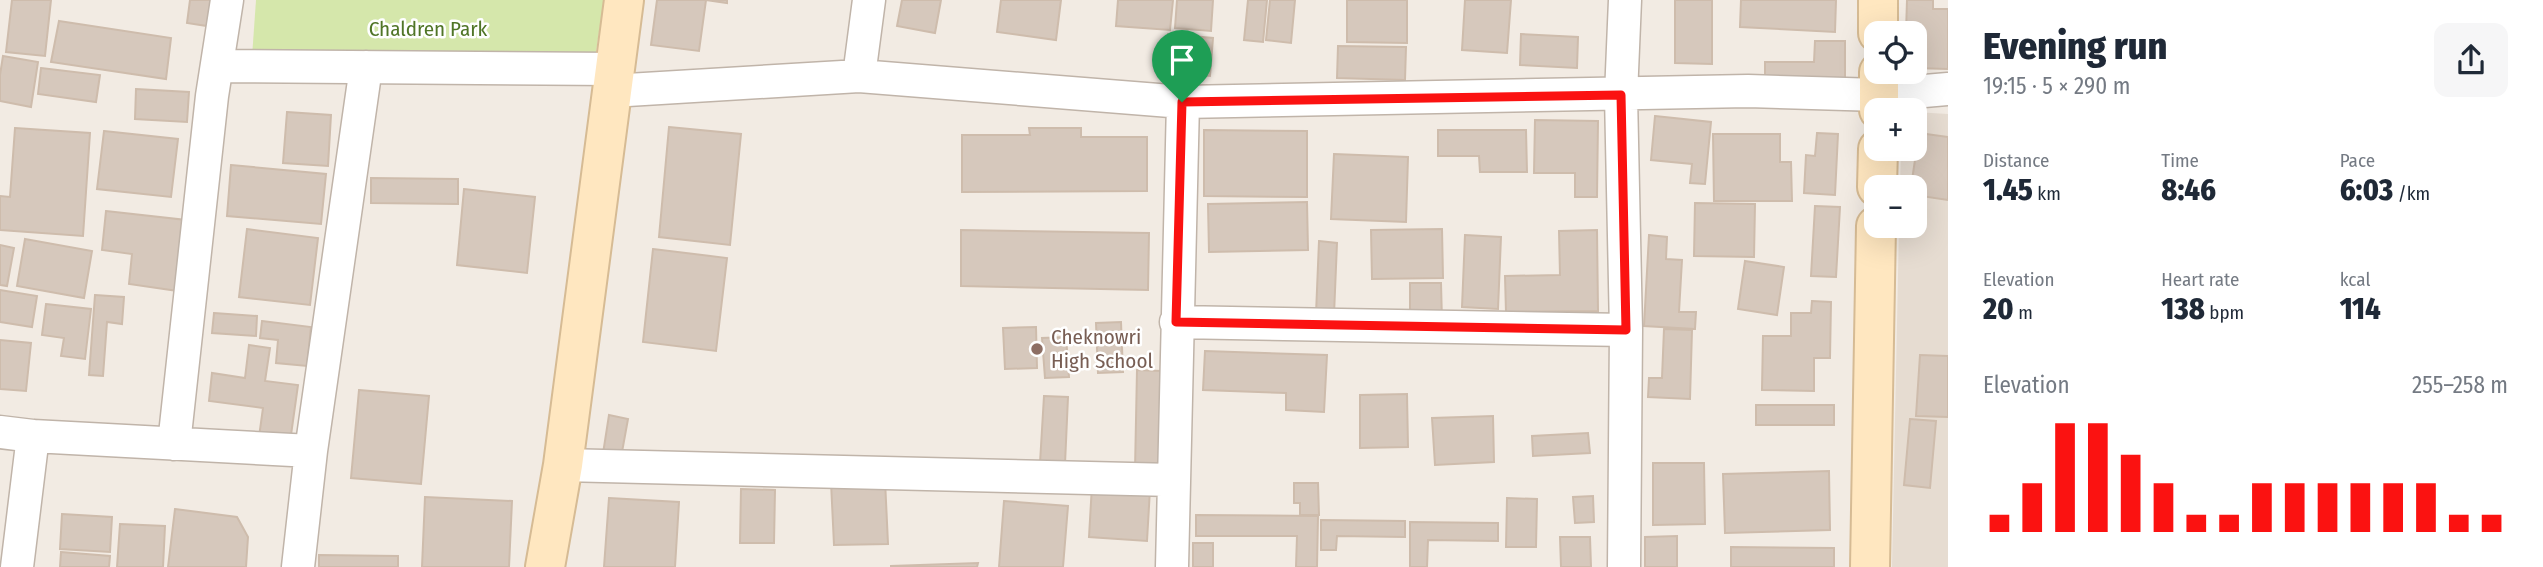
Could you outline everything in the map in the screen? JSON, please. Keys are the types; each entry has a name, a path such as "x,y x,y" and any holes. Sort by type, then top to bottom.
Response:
{"street":[{"path":"174,444 217,66 227,0"},
{"path":"545,567 563,465 624,0"},
{"path":"859,76 869,0"},
{"path":"1625,0 1621,95 1626,330 1625,567"},
{"path":"1878,0 1878,21"},
{"path":"217,66 366,67 612,80 859,76 1182,102 1948,89"},
{"path":"298,567 366,67"},
{"path":"1172,567 1182,102"},
{"path":"1870,567 1877,238"},
{"path":"1176,322 1626,330"},
{"path":"0,432 312,451"},
{"path":"17,567 33,436"},
{"path":"563,465 1173,480"}],"shaded area":[{"path":"1927,113 1948,114 1948,567 1892,567 1899,238 1927,238 1927,175 1900,175 1901,161 1927,161"}],"green space":[{"name":"Chaldren Park","path":"256,0 604,0 595,58 252,57"}],"building":[{"path":"12,0 51,0 45,56 6,52"},
{"path":"190,0 211,0 207,26 187,23"},
{"path":"657,0 706,0 699,51 651,45"},
{"path":"706,0 727,0 727,3"},
{"path":"902,0 941,0 935,33 897,26"},
{"path":"1001,0 1061,0 1056,40 997,32"},
{"path":"1118,0 1173,0 1170,30 1116,26"},
{"path":"1177,0 1213,0 1211,31 1175,28"},
{"path":"1248,0 1267,0 1263,42 1244,40"},
{"path":"1270,0 1295,0 1291,43 1266,40"},
{"path":"1347,0 1407,0 1407,43 1347,42"},
{"path":"1465,0 1511,0 1507,53 1462,50"},
{"path":"1675,0 1712,0 1712,64 1675,63"},
{"path":"1741,0 1836,0 1835,32 1740,27"},
{"path":"1907,0 1933,0 1933,9 1948,9 1948,69 1927,68 1927,21 1906,21"},
{"path":"59,21 171,38 166,79 51,62"},
{"path":"1168,34 1213,38 1210,76 1165,72"},
{"path":"1521,34 1578,37 1577,68 1520,65"},
{"path":"1815,41 1845,41 1845,89 1765,88 1765,62 1814,62"},
{"path":"1338,46 1406,47 1405,80 1337,78"},
{"path":"3,56 38,62 31,107 0,101"},
{"path":"41,68 100,75 96,102 38,94"},
{"path":"136,89 189,92 187,122 135,119"},
{"path":"287,112 331,115 328,166 283,163"},
{"path":"1655,116 1711,122 1705,184 1690,183 1692,164 1651,160"},
{"path":"1535,120 1598,121 1597,197 1575,197 1575,173 1534,173"},
{"path":"669,127 741,134 730,245 659,237"},
{"path":"15,128 90,133 83,236 0,230 0,196 10,197"},
{"path":"1029,128 1081,128 1081,137 1147,137 1147,191 962,192 962,135 1030,135"},
{"path":"1204,130 1307,131 1307,197 1204,196"},
{"path":"1438,130 1526,130 1527,172 1480,172 1479,156 1438,156"},
{"path":"104,131 178,139 171,197 97,189"},
{"path":"1817,133 1838,134 1835,195 1804,193 1806,155 1815,156"},
{"path":"1713,134 1780,134 1780,162 1791,162 1792,201 1714,201"},
{"path":"1927,134 1948,137 1948,200 1927,197 1927,175 1913,175 1915,161 1927,161"},
{"path":"1334,154 1408,157 1406,222 1331,219"},
{"path":"231,165 326,174 321,224 227,216"},
{"path":"371,178 458,179 458,204 371,203"},
{"path":"464,189 535,197 527,273 457,265"},
{"path":"1307,202 1308,250 1209,252 1208,204"},
{"path":"1695,203 1755,204 1754,257 1694,256"},
{"path":"1815,206 1840,207 1836,277 1811,276"},
{"path":"106,211 186,220 178,291 129,284 132,254 102,250"},
{"path":"247,229 318,238 310,305 239,297"},
{"path":"1442,229 1443,278 1372,279 1371,230"},
{"path":"961,230 1149,233 1148,290 961,286"},
{"path":"1597,230 1598,311 1506,312 1505,276 1560,275 1559,231"},
{"path":"1465,235 1501,237 1498,309 1462,307"},
{"path":"1649,235 1667,237 1666,259 1682,260 1679,312 1696,312 1695,329 1644,326"},
{"path":"25,239 92,251 84,298 17,286"},
{"path":"1319,241 1337,243 1334,315 1316,314"},
{"path":"0,245 14,248 7,286 0,285"},
{"path":"653,249 727,258 716,351 643,342"},
{"path":"1745,261 1784,267 1777,315 1738,309"},
{"path":"1410,283 1441,283 1442,321 1410,322"},
{"path":"0,290 37,296 32,327 0,322"},
{"path":"95,295 124,297 122,324 107,322 103,376 89,375"},
{"path":"1812,301 1831,302 1830,358 1814,358 1814,391 1762,390 1763,336 1791,336 1791,313 1811,313"},
{"path":"46,304 91,309 85,359 61,356 64,338 42,335"},
{"path":"214,313 257,316 256,336 212,333"},
{"path":"262,321 311,327 307,366 276,363 278,340 260,338"},
{"path":"1121,322 1123,372 1098,373 1096,323"},
{"path":"1036,327 1037,368 1005,369 1003,328"},
{"path":"1664,329 1692,330 1690,399 1648,397 1649,378 1662,378"},
{"path":"1066,337 1069,377 1045,378 1042,338"},
{"path":"0,340 31,343 26,391 0,389"},
{"path":"249,345 270,348 265,381 298,385 290,442 259,437 263,408 209,401 212,373 245,378"},
{"path":"1205,351 1327,355 1324,412 1286,410 1286,393 1203,390"},
{"path":"1920,355 1948,356 1948,417 1916,416"},
{"path":"1137,370 1161,371 1159,471 1135,470"},
{"path":"359,390 429,396 421,484 351,478"},
{"path":"1407,394 1408,447 1360,448 1360,395"},
{"path":"1044,396 1068,397 1065,464 1040,463"},
{"path":"1756,405 1834,405 1834,425 1756,425"},
{"path":"609,415 628,419 620,463 602,460"},
{"path":"1493,416 1494,462 1435,465 1432,418"},
{"path":"1910,419 1936,421 1930,488 1904,485"},
{"path":"1588,433 1590,453 1533,456 1532,436"},
{"path":"1653,463 1704,463 1705,524 1653,525"},
{"path":"1829,471 1830,530 1725,533 1723,474"},
{"path":"885,480 888,544 834,545 831,482"},
{"path":"1294,483 1318,483 1319,515 1300,515 1300,503 1294,503"},
{"path":"1092,485 1150,489 1147,541 1089,537"},
{"path":"741,489 775,490 774,543 740,543"},
{"path":"1593,496 1594,522 1575,523 1573,497"},
{"path":"425,497 512,501 509,567 422,567"},
{"path":"609,498 679,502 675,567 604,567"},
{"path":"1507,498 1537,499 1536,547 1506,547"},
{"path":"1004,501 1068,506 1063,567 999,567"},
{"path":"175,509 237,517 248,537 246,567 168,567"},
{"path":"62,514 112,517 110,552 60,549"},
{"path":"1196,515 1318,516 1317,567 1296,567 1297,536 1196,536"},
{"path":"1321,520 1405,521 1405,537 1337,536 1336,550 1321,550"},
{"path":"1410,522 1498,523 1498,541 1428,540 1427,567 1410,567"},
{"path":"120,524 165,526 163,567 117,567"},
{"path":"1677,536 1677,567 1645,567 1645,537"},
{"path":"1560,537 1590,537 1591,567 1561,567"},
{"path":"1193,543 1213,543 1213,567 1193,567"},
{"path":"1731,547 1834,548 1834,567 1731,567"},
{"path":"61,552 110,556 109,567 60,567"},
{"path":"319,555 398,556 398,567 319,567"},
{"path":"978,563 977,567 890,566"}],"place":[{"name":"Cheknowri High School","path":"1037,349"}],"route":[{"path":"1621,95 1626,330 1176,322 1182,102 1621,95"}]}
